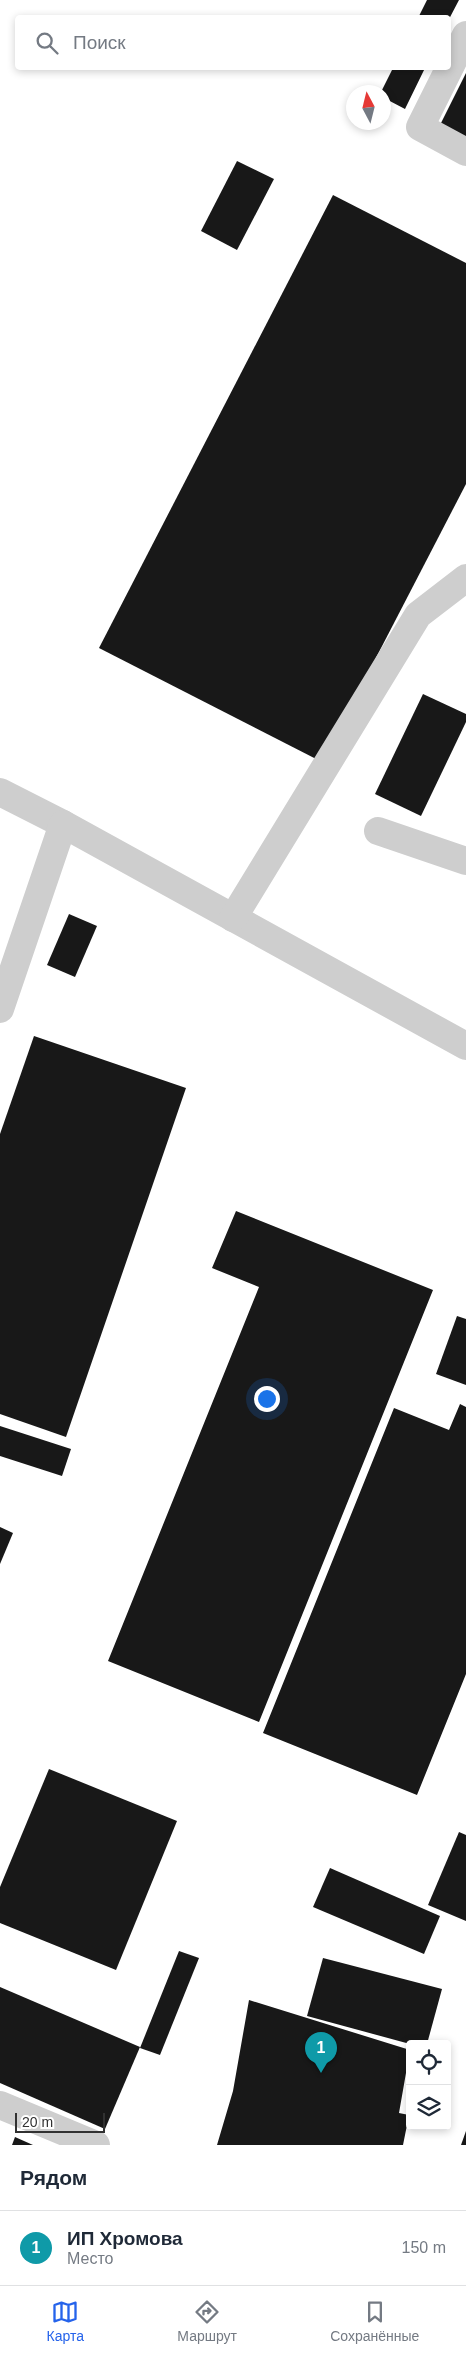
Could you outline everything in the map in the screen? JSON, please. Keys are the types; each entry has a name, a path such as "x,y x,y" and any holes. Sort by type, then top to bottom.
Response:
{"street":[{"path":"451,64 466,34"},
{"path":"448,70 420,127 466,152"},
{"path":"233,918 418,615 466,578"},
{"path":"0,792 63,824 466,1046"},
{"path":"0,1009 63,824"},
{"path":"378,831 466,861"},
{"path":"0,2106 96,2145"}],"building":[{"path":"427,0 459,0 451,15 420,15"},
{"path":"392,70 424,70 405,109 391,102 391,85 384,85"},
{"path":"466,73 466,138 440,125"},
{"path":"237,161 274,179 237,250 201,231"},
{"path":"333,195 466,263 466,484 322,762 99,648"},
{"path":"423,694 466,714 466,722 421,816 375,794"},
{"path":"69,914 97,926 75,977 47,965"},
{"path":"34,1036 186,1088 66,1437 0,1414 0,1134"},
{"path":"236,1211 433,1290 259,1722 108,1661 259,1287 212,1268"},
{"path":"457,1316 466,1319 466,1385 436,1374"},
{"path":"460,1404 466,1407 466,1674 417,1795 263,1733 394,1408 449,1430"},
{"path":"0,1426 71,1449 62,1476 0,1456"},
{"path":"0,1527 13,1533 0,1564"},
{"path":"49,1769 177,1821 116,1970 0,1923 0,1887"},
{"path":"459,1832 466,1835 466,1921 428,1905"},
{"path":"330,1868 440,1916 424,1954 313,1907"},
{"path":"179,1951 199,1958 160,2055 140,2048"},
{"path":"323,1958 442,1989 428,2040 406,2040 406,2043 307,2016"},
{"path":"0,1987 140,2047 105,2129 0,2083"},
{"path":"249,2000 406,2049 406,2073 399,2113 406,2114 406,2130 403,2145 217,2145 233,2091"},
{"path":"466,2131 466,2145 461,2145"},
{"path":"15,2137 33,2145 12,2145"}],"place":[{"name":"ИП Хромова","path":"321,2073"}]}
